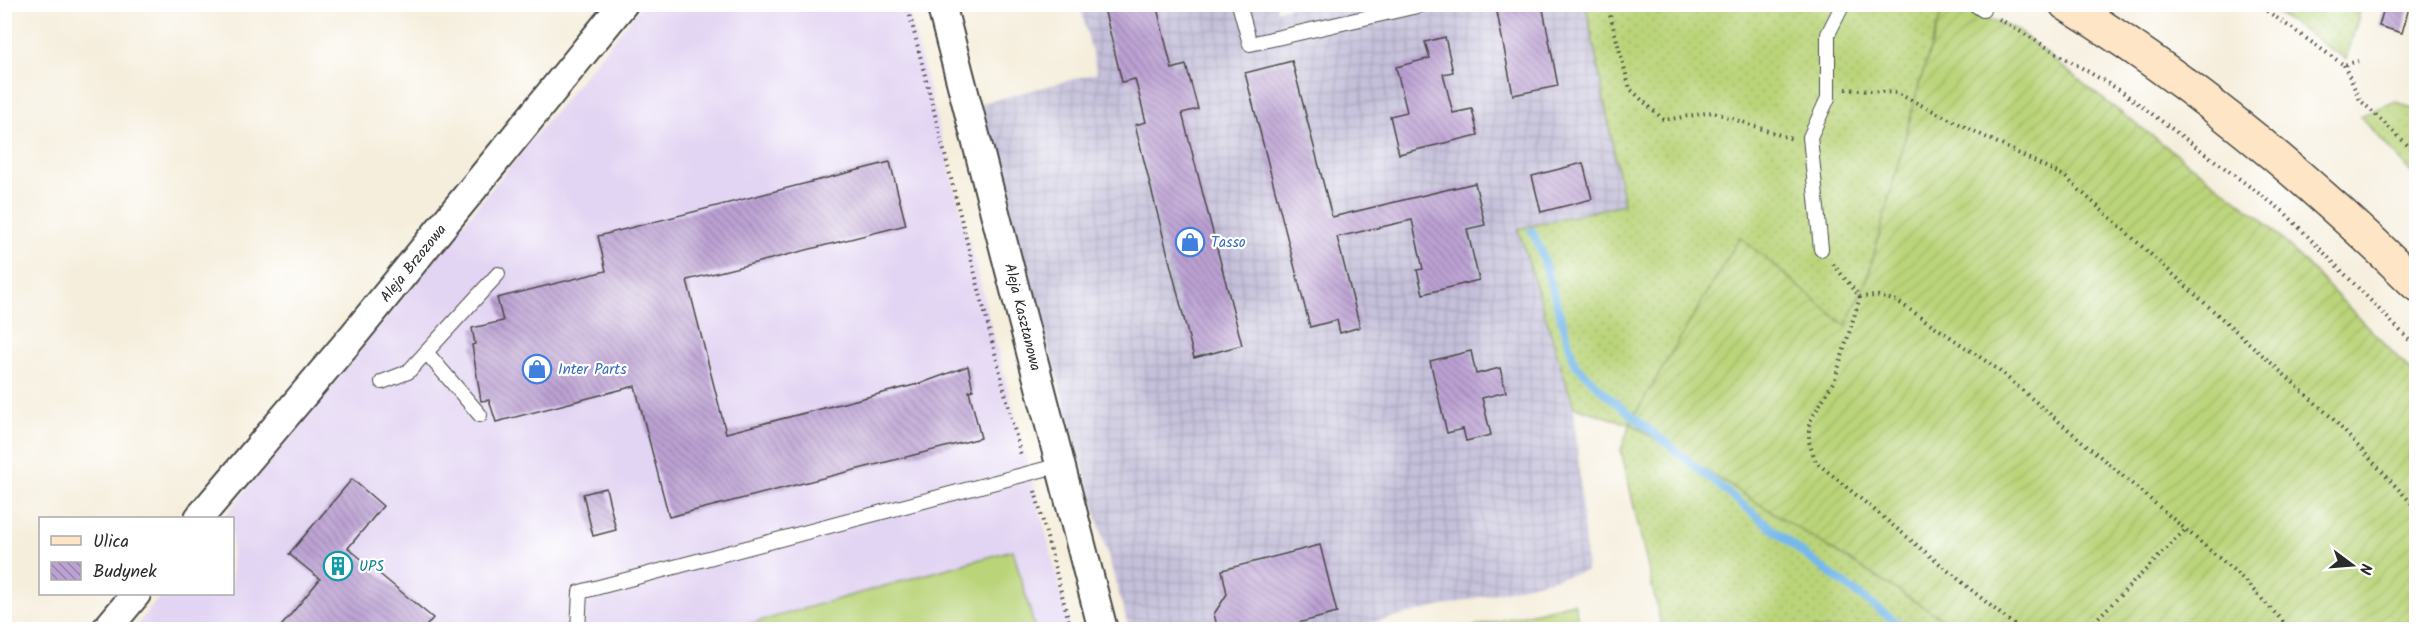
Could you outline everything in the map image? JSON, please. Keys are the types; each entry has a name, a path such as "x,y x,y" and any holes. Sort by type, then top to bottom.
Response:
{"street":[{"name":"Aleja Brzozowa","path":"201,517 353,336 623,4"},
{"name":"Aleja Kasztanowa","path":"941,4 1103,630"},
{"path":"2066,4 2203,100 2247,134 2321,195 2416,284"},
{"path":"106,630 135,595"}],"lane":[{"path":"1239,4 1250,44 1426,4"},
{"path":"1821,249 1810,137 1828,98 1828,34 1843,4"},
{"path":"382,382 408,372 498,274"},
{"path":"426,352 480,415"},
{"path":"578,630 580,592 1060,465"}],"path":[{"path":"907,4 1023,461 1071,630"},
{"path":"1607,4 1630,88 1664,120 1713,112 1811,146"},
{"path":"2257,4 2344,65 2360,100 2416,153"},
{"path":"1978,7 2121,91 2284,212 2416,347"},
{"path":"2344,65 2358,61"},
{"path":"1828,87 1897,93 2064,176 2331,417 2416,508"},
{"path":"1821,249 1860,297"},
{"path":"1860,297 1878,296 1897,301 1996,368 2239,575 2291,630"},
{"path":"1860,297 1835,379 1809,423 1809,442 1816,462 2020,630"},
{"path":"2086,630 2185,530"}],"shaded area":[{"path":"1276,4 1277,10 1301,4 1586,5 1624,205 1518,230 1574,407 1587,571 1347,629 1129,629 979,104 1097,73 1080,5"},
{"path":"642,5 907,5 1071,629 133,630 161,595 234,595 234,517 224,517"}],"green space":[{"path":"1586,5 1944,5 1919,85 1868,277 1846,326 1959,629 1662,629 1621,450 1630,424 1574,407 1518,229 1624,204"},
{"path":"1944,5 1954,5 2017,30 2090,89 2261,218 2416,376 2416,629 1959,629 1630,423 1740,237 1846,326 1868,277 1919,85"},
{"path":"2265,5 2362,5 2346,59"},
{"path":"2396,101 2416,111 2416,178 2360,116"},
{"path":"1013,550 1035,629 740,629 739,627"},
{"path":"1574,603 1581,629 1466,629"}],"building":[{"path":"1103,4 1156,4 1172,69 1186,65 1198,109 1182,113 1242,345 1194,358 1135,125 1146,122 1135,79 1122,82"},
{"path":"1542,4 1558,86 1513,95 1497,12"},
{"path":"2385,4 2410,4 2402,33 2379,26"},
{"path":"1445,37 1453,72 1443,74 1453,113 1472,109 1478,135 1399,154 1390,116 1407,112 1396,67 1430,58 1425,42"},
{"path":"1292,61 1332,217 1475,183 1485,225 1467,229 1479,280 1423,294 1417,270 1423,269 1412,220 1337,237 1360,327 1340,333 1337,320 1310,327 1245,73"},
{"path":"890,162 906,225 687,280 726,433 922,383 968,366 973,390 969,391 981,438 669,517 635,386 496,422 489,400 481,401 472,345 475,344 472,328 503,321 497,298 606,271 598,236"},
{"path":"1583,163 1592,199 1541,212 1532,176"},
{"path":"1471,351 1476,374 1500,368 1506,392 1482,398 1491,435 1466,441 1463,429 1447,433 1430,361"},
{"name":"UPS","path":"352,479 383,506 348,548 433,618 423,630 278,630 320,579 289,554"},
{"path":"606,488 616,530 593,536 583,494"},
{"path":"1320,545 1337,613 1271,630 1218,630 1214,614 1227,594 1222,570"}],"waterway":[{"path":"1532,231 1540,248 1575,364 1608,396 1805,555 1892,619 1911,630"}],"place":[{"name":"Tasso","path":"1190,242"},
{"name":"Inter Parts","path":"537,369"},
{"name":"UPS","path":"338,566"}]}
